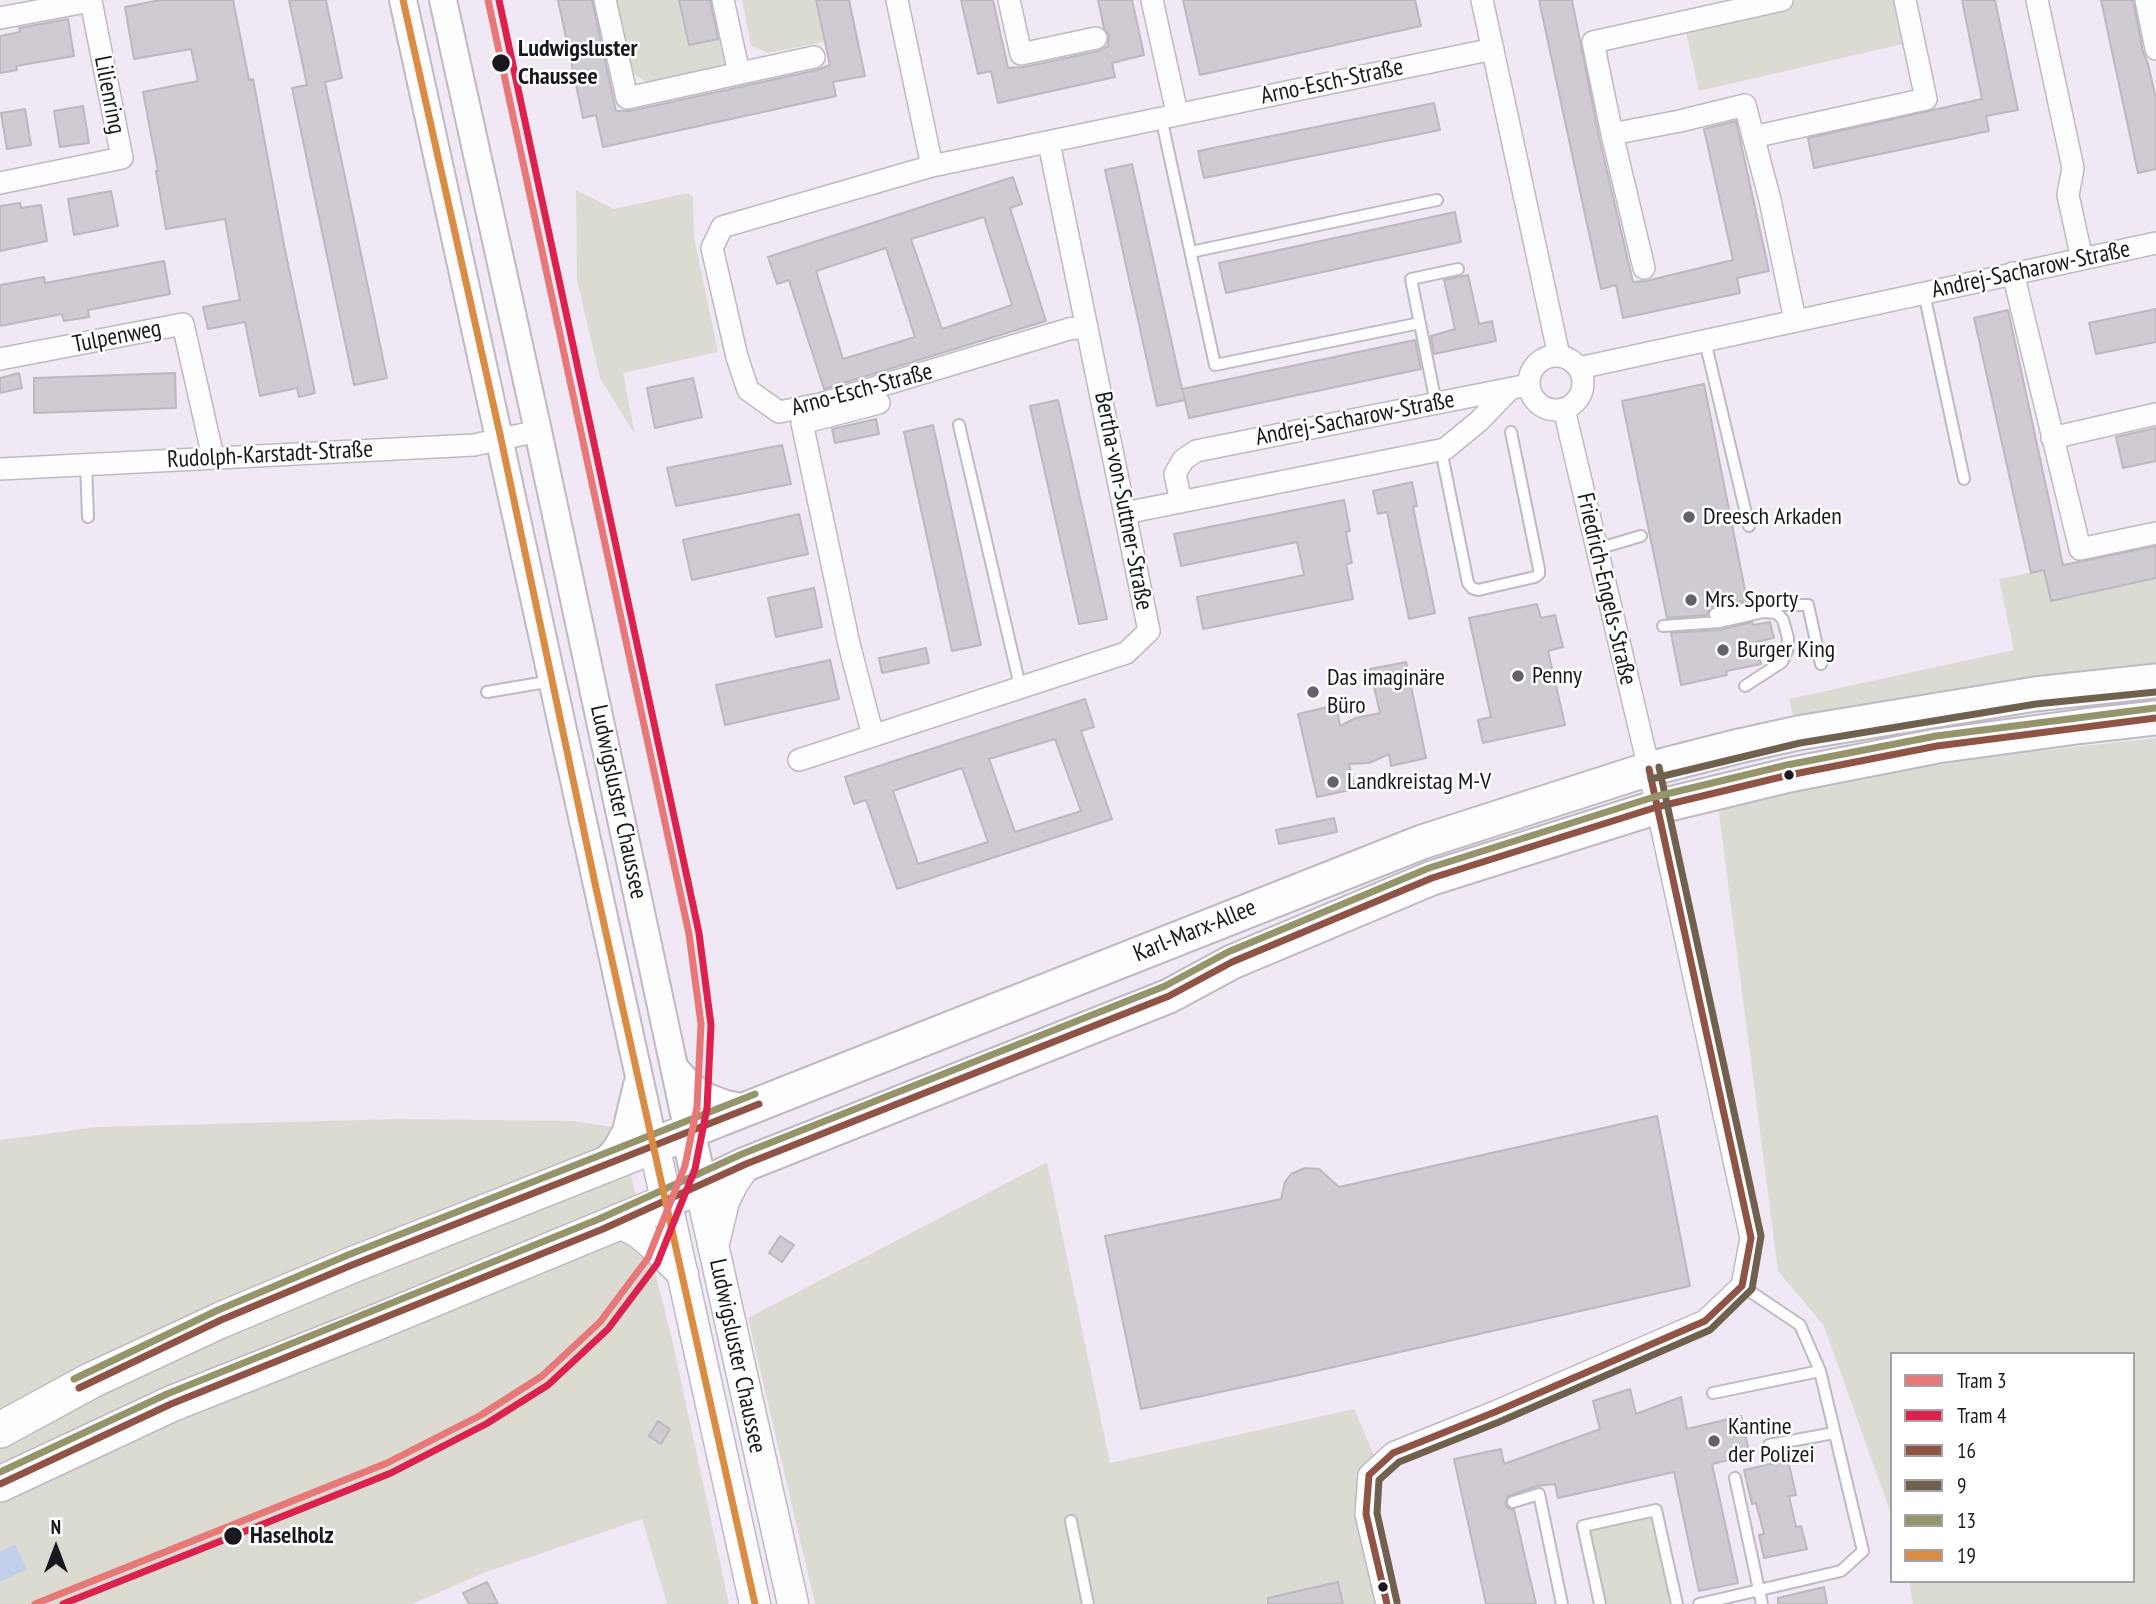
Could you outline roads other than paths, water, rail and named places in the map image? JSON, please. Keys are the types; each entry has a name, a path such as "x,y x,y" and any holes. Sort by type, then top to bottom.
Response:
{"highway":[{"path":"0,1430 92,1380 221,1320 688,1132"},
{"path":"0,1484 171,1404 667,1202"}],"main road":[{"name":"Karl-Marx-Allee","path":"688,1132 1422,842 1648,769 1798,733 2035,694 2156,681"},
{"name":"Karl-Marx-Allee","path":"667,1202 746,1164 1169,996 1232,962 1432,878 1657,807 1777,778 1937,746 2156,718"},
{"name":"Ludwigsluster Chaussee","path":"688,1132 793,1604"},
{"name":"Ludwigsluster Chaussee","path":"654,1145 755,1604"},
{"path":"714,1250 724,1201 746,1164"},
{"path":"619,1222 639,1233 683,1274"}],"street":[{"name":"Ludwigsluster Chaussee","path":"403,0 654,1145"},
{"name":"Ludwigsluster Chaussee","path":"443,0 688,1132"},
{"path":"605,0 627,98 814,57"},
{"path":"723,0 739,73"},
{"path":"897,0 932,166"},
{"path":"1009,0 1021,54 1096,38"},
{"path":"1152,0 1169,115"},
{"path":"1482,0 1559,356"},
{"path":"1644,268 1593,42 1782,0"},
{"path":"1753,137 1926,99 1905,0"},
{"path":"2037,0 2073,167 2068,195 2082,259"},
{"path":"2146,0 2156,50"},
{"name":"Lilienring","path":"0,18 91,1 122,158 0,183"},
{"name":"Arno-Esch-Straße","path":"1087,327 1069,330 820,404 779,412 748,390 737,357 712,248 722,227 932,166 1493,49"},
{"path":"1612,134 1745,105 1770,200 1795,320"},
{"path":"1049,143 1087,327"},
{"name":"Andrej-Sacharow-Straße","path":"1579,368 2156,243"},
{"path":"2013,273 2080,549 2156,533"},
{"name":"Tulpenweg","path":"0,359 183,324 213,457"},
{"name":"Bertha-von-Suttner-Straße","path":"799,760 1126,653 1149,631 1087,327"},
{"path":"1559,356 1579,368 1582,376 1581,392 1577,400 1564,409 1556,410 1540,405 1530,393 1519,387 1543,358 1559,356"},
{"name":"Andrej-Sacharow-Straße","path":"1181,502 1174,474 1182,460 1196,451 1519,387"},
{"name":"Andrej-Sacharow-Straße","path":"1125,513 1441,450 1519,387"},
{"path":"873,736 849,644 802,423 879,403"},
{"name":"Friedrich-Engels-Straße","path":"1564,409 1657,807 1751,1238 1742,1286"},
{"path":"2052,438 2156,414"},
{"name":"Rudolph-Karstadt-Straße","path":"0,469 474,445 538,431"},
{"path":"675,1068 690,1085 707,1097 747,1108"},
{"path":"601,1166 616,1149 626,1131 638,1076"},
{"path":"1387,1604 1366,1514 1369,1475 1393,1453 1705,1321 1742,1286"}],"lane":[{"path":"1169,115 1191,252 1215,365 1420,323"},
{"path":"1191,252 1437,200"},
{"path":"1436,403 1411,279 1458,269"},
{"path":"1924,293 1964,478"},
{"path":"1706,341 1749,526"},
{"path":"959,425 1020,687"},
{"path":"1441,450 1468,583 1478,590 1535,576 1539,574 1539,569 1511,432"},
{"path":"86,464 88,517"},
{"path":"1597,549 1641,536"},
{"path":"1715,614 1765,605 1808,605 1821,664"},
{"path":"1662,626 1719,622 1763,612 1777,613 1783,620 1788,638 1787,651 1782,662 1745,686"},
{"path":"487,692 552,681"},
{"path":"1699,1604 1841,1571 1863,1551 1820,1371 1800,1325 1742,1286"},
{"path":"1713,1393 1820,1371"},
{"path":"1769,1445 1834,1433"},
{"path":"1735,1478 1762,1604"},
{"path":"1513,1502 1539,1494 1562,1604"},
{"path":"1600,1604 1583,1526 1656,1510 1677,1604"},
{"path":"1071,1521 1088,1604"}],"water":[{"path":"15,1544 27,1569 0,1582 0,1552"}],"tram line":[{"name":"3","path":"35,1604 387,1463 481,1415 542,1376 600,1322 648,1258 685,1166 697,1107 701,1024 689,934 488,0"},
{"name":"4","path":"63,1604 391,1473 486,1424 548,1385 608,1329 657,1264 695,1169 707,1108 711,1025 699,933 499,0"}],"place":[{"name":"Ludwigsluster Chaussee","path":"501,63"},
{"name":"Dreesch Arkaden","path":"1689,517"},
{"name":"Mrs. Sporty","path":"1691,600"},
{"name":"Burger King","path":"1723,650"},
{"name":"Penny","path":"1518,676"},
{"name":"Das imaginäre Büro","path":"1313,692"},
{"name":"Landkreistag M-V","path":"1333,782"},
{"name":"Kantine der Polizei","path":"1714,1441"},
{"name":"Haselholz","path":"233,1536"}]}
